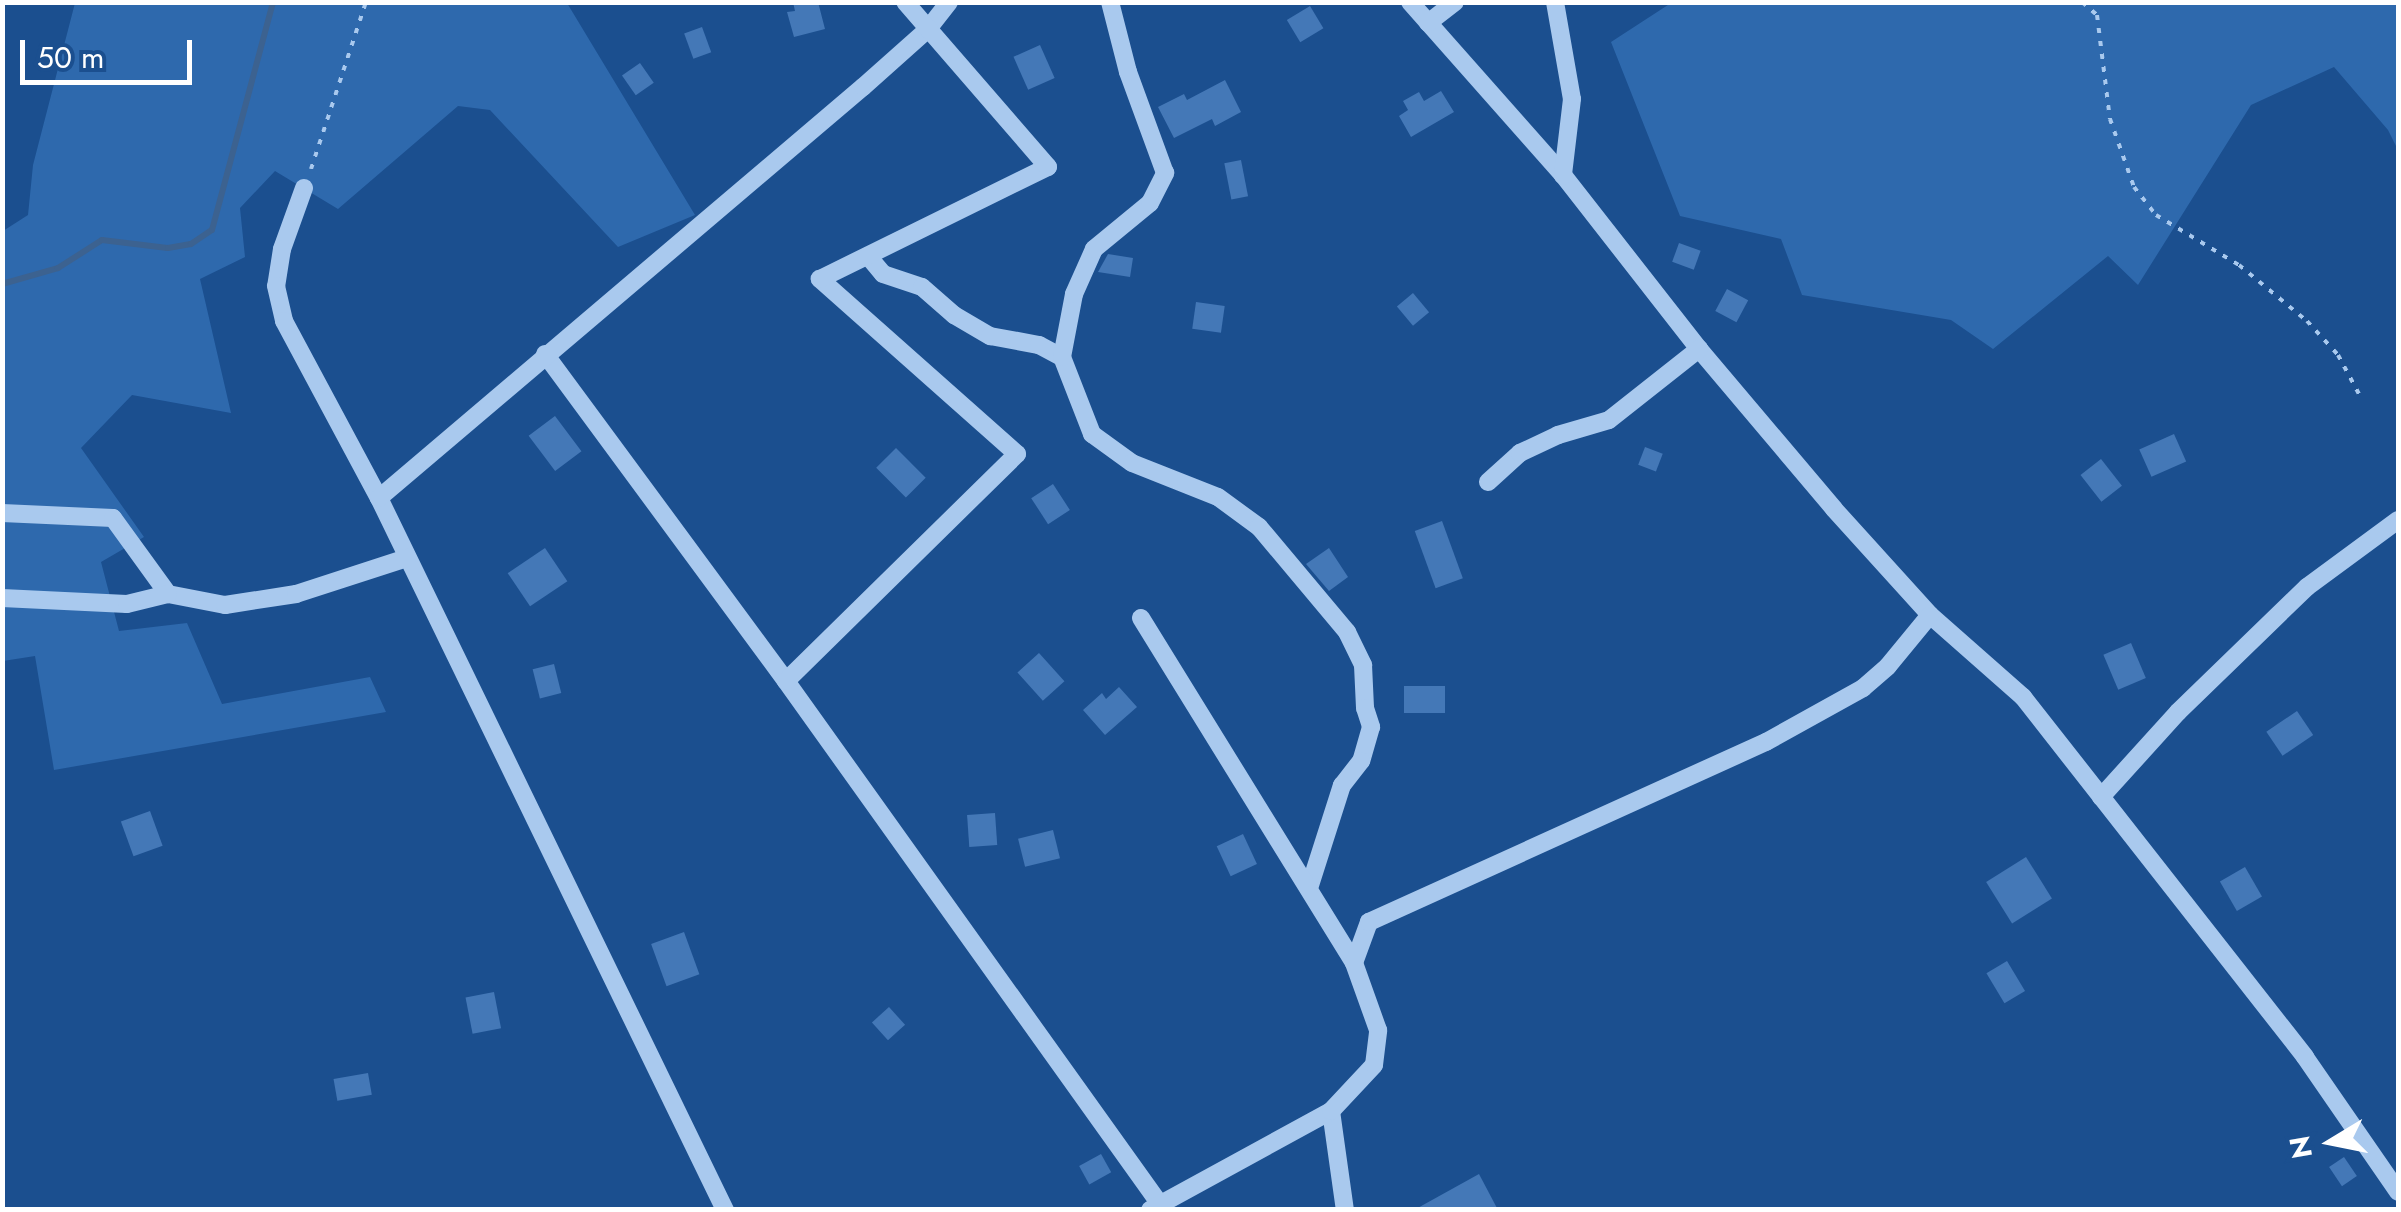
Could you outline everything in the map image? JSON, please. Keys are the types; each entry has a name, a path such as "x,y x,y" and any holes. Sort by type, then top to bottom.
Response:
{"street":[{"path":"786,681 1017,454 820,279 1048,167 905,2"},
{"path":"379,498 928,29 949,2"},
{"path":"1110,2 1128,72 1165,172 1150,203 1094,249 1074,294 1062,357 1092,434 1132,463 1218,497 1259,527 1346,632 1363,665 1365,708 1371,727 1361,762 1342,785 1310,885"},
{"path":"1410,2 1563,175 1699,349 1834,509 1930,615 2022,697 2306,1057 2398,1192"},
{"path":"1428,23 1455,2"},
{"path":"1555,2 1572,99 1563,175"},
{"path":"304,188 282,250 276,286 284,321 379,498 724,1210"},
{"path":"868,256 882,274 922,287 954,315 990,336 1039,345 1062,357"},
{"path":"1488,482 1520,453 1558,435 1608,420 1699,349"},
{"path":"545,354 786,681 1155,1206 1331,1111 1374,1065 1378,1030 1354,963 1310,885 1141,618"},
{"path":"2,513 113,518 168,594"},
{"path":"2101,797 2178,712 2306,587 2398,520"},
{"path":"2,598 127,604 168,594 225,604 278,597 358,577 408,558"},
{"path":"1354,963 1369,922 1766,742 1863,688 1888,666 1930,615"},
{"path":"1331,1111 1345,1210"}],"path":[{"path":"304,188 366,2"},
{"path":"2082,2 2098,15 2110,119 2134,186 2156,216 2239,264 2307,320 2338,355 2359,394"}],"shaded area":[{"path":"75,3 567,3 695,215 618,247 490,110 458,106 338,209 275,171 240,208 245,257 200,279 231,413 132,395 81,448 144,537 101,562 119,631 187,623 222,704 370,677 386,712 54,770 35,656 3,661 3,231 28,215 33,165"},
{"path":"1671,3 2398,3 2398,150 2388,130 2334,67 2251,105 2138,285 2108,256 1993,349 1951,320 1802,295 1781,239 1680,216 1611,42"}],"building":[{"path":"793,2 818,2 825,29 794,37 787,12 795,11"},
{"path":"1310,6 1323,28 1300,42 1287,20"},
{"path":"702,27 711,52 693,59 684,33"},
{"path":"1040,45 1055,78 1028,90 1014,57"},
{"path":"640,63 654,83 636,95 622,76"},
{"path":"1225,80 1241,112 1215,126 1212,119 1174,138 1158,107 1184,94 1187,100"},
{"path":"1441,91 1454,112 1411,137 1399,116 1408,110 1403,101 1419,92 1424,101"},
{"path":"1241,160 1248,196 1231,200 1224,163"},
{"path":"1679,243 1701,251 1694,270 1672,262"},
{"path":"1108,254 1133,258 1130,277 1098,272"},
{"path":"1727,289 1748,300 1736,322 1715,311"},
{"path":"1413,293 1429,312 1413,326 1397,306"},
{"path":"1196,302 1225,306 1221,333 1192,329"},
{"path":"555,416 581,451 555,471 529,436"},
{"path":"2174,434 2186,461 2151,477 2139,449"},
{"path":"1645,447 1663,454 1656,472 1638,465"},
{"path":"896,448 926,478 906,497 876,468"},
{"path":"2101,459 2122,486 2101,502 2081,475"},
{"path":"1053,484 1070,510 1048,524 1031,498"},
{"path":"1442,521 1463,578 1436,588 1415,531"},
{"path":"545,548 567,581 530,606 508,573"},
{"path":"1329,548 1348,577 1329,591 1306,564"},
{"path":"2131,643 2146,678 2118,690 2103,655"},
{"path":"1039,653 1064,681 1043,701 1017,672"},
{"path":"554,664 561,693 540,698 533,669"},
{"path":"1404,686 1445,686 1445,713 1404,713"},
{"path":"1119,687 1137,707 1105,735 1083,710 1102,693 1106,699"},
{"path":"2297,711 2313,735 2283,756 2266,732"},
{"path":"150,811 163,846 134,856 121,822"},
{"path":"995,813 997,845 969,847 967,815"},
{"path":"1053,830 1060,858 1025,867 1018,839"},
{"path":"1243,834 1257,864 1231,876 1217,846"},
{"path":"2026,857 2052,899 2012,923 1986,882"},
{"path":"2245,867 2262,896 2237,911 2220,882"},
{"path":"684,932 699,974 667,986 651,944"},
{"path":"2007,961 2025,991 2004,1003 1986,973"},
{"path":"494,992 501,1028 473,1034 466,998"},
{"path":"889,1007 905,1025 888,1040 872,1022"},
{"path":"368,1073 372,1095 337,1101 334,1079"},
{"path":"1101,1154 1111,1172 1089,1184 1079,1166"},
{"path":"2344,1157 2357,1176 2342,1186 2329,1167"},
{"path":"1479,1174 1498,1210 1414,1210"}],"waterway":[{"path":"2,284 58,268 102,240 168,248 191,244 212,230 273,2"}]}
